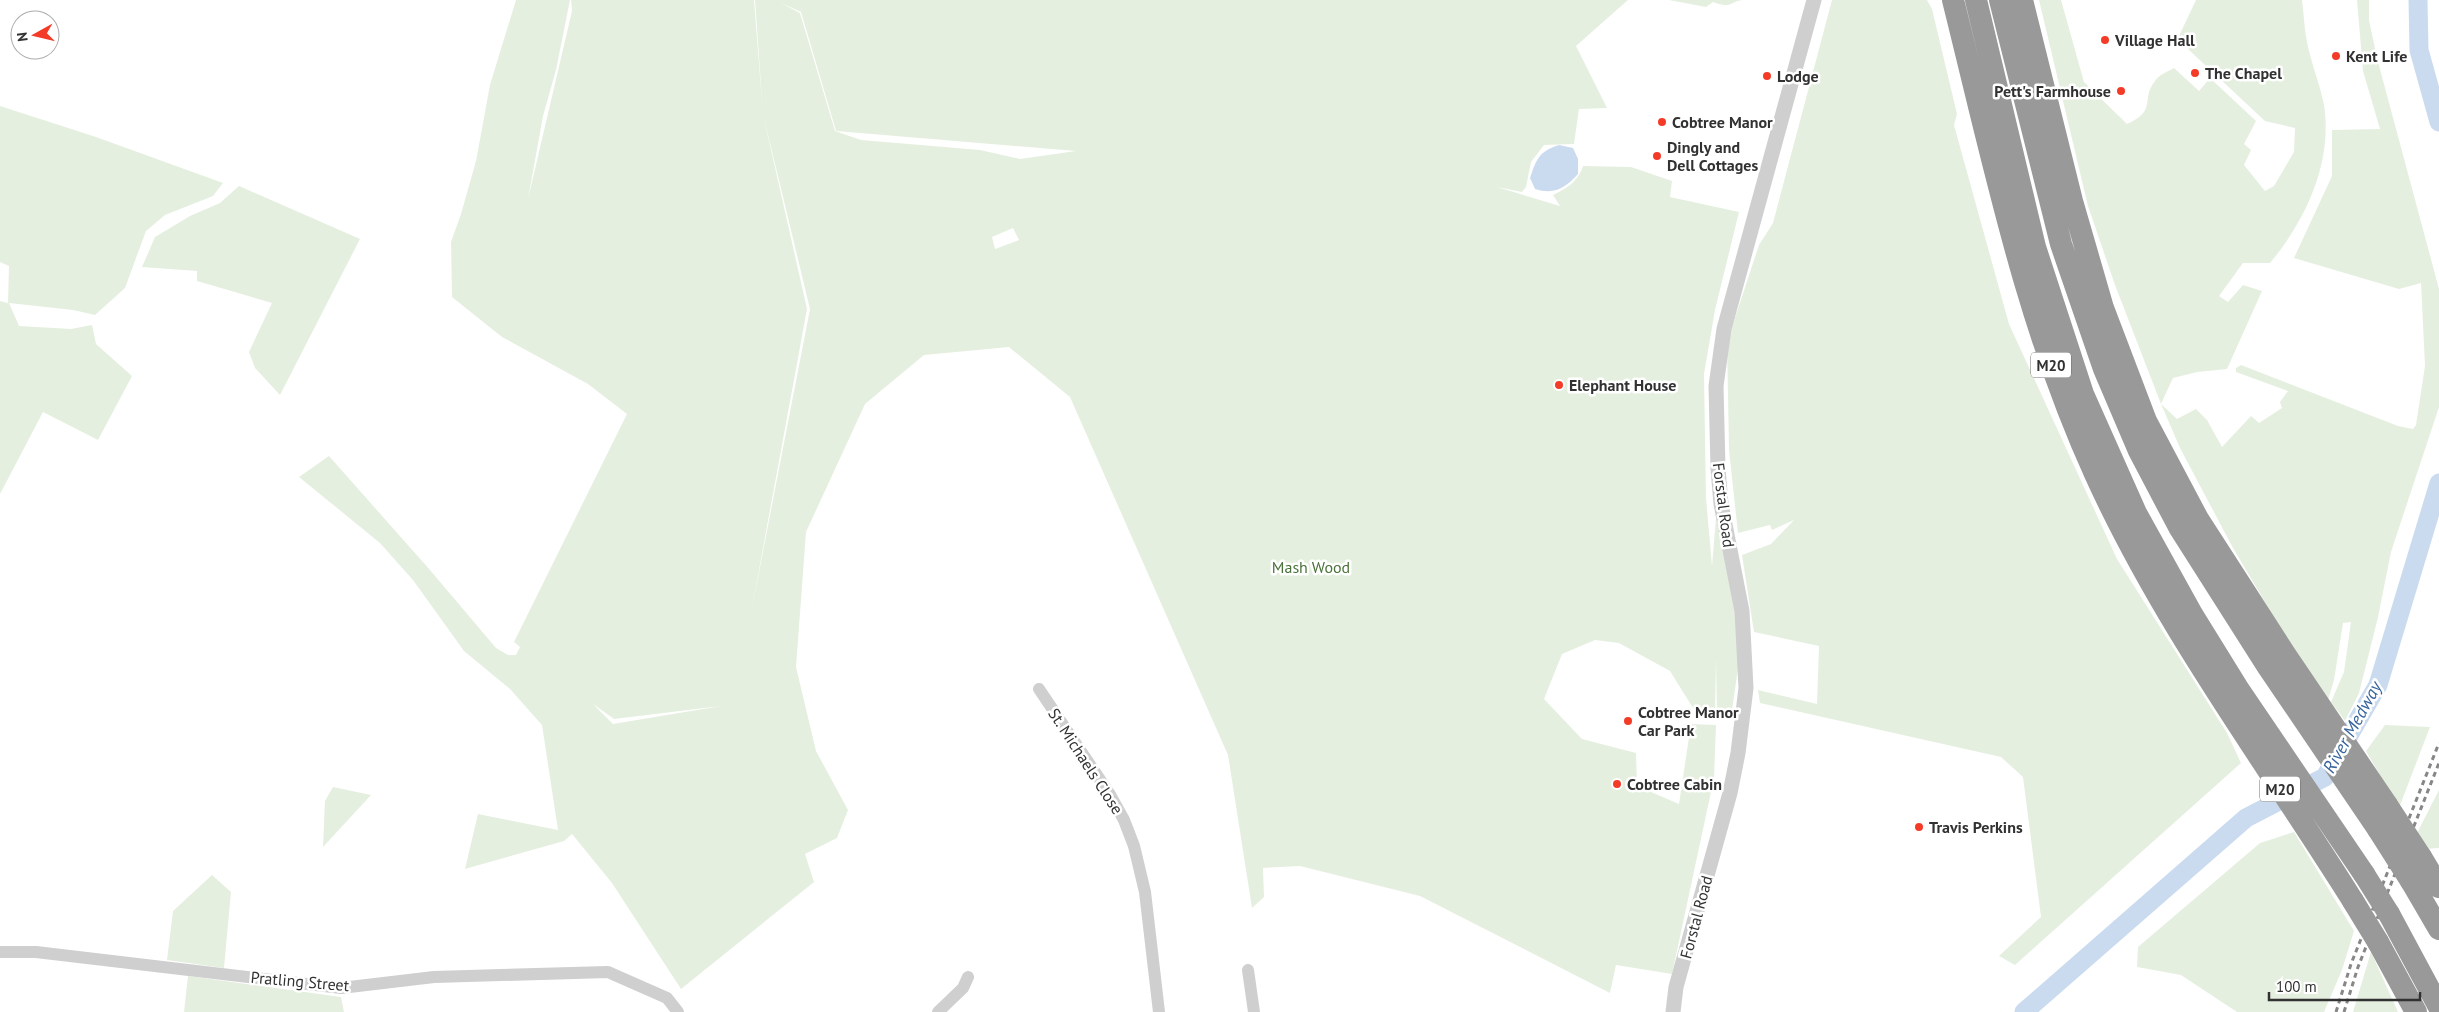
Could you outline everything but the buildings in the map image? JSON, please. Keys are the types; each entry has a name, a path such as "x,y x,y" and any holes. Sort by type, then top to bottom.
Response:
{"highway":[{"name":"M20","path":"1953,0 2031,306 2049,361 2090,463 2114,516 2166,612 2231,695 2360,868 2389,914 2439,1007"},
{"name":"M20","path":"1976,0 2034,247 2083,394 2136,512 2192,614 2231,695 2378,942 2416,1012"},
{"path":"2000,0 2061,244 2104,370 2139,451 2179,527 2277,661 2365,791 2378,829 2439,929"},
{"path":"2022,0 2070,192 2102,308 2146,421 2277,661"},
{"path":"2365,791 2387,805 2422,857 2439,888"}],"street":[{"name":"Forstal Road","path":"1673,1012 1676,987 1730,793 1738,753 1746,688 1742,611 1721,504 1716,386 1718,359 1724,329 1814,0"},
{"name":"St. Michaels Close","path":"1038,689 1109,793 1124,820 1134,846 1146,892 1159,1012"},
{"name":"Pratling Street","path":"0,952 36,952 341,988 434,977 608,972 667,998 678,1012"},
{"path":"1248,970 1254,1012"},
{"path":"938,1012 964,988 968,977"}],"green space":[{"name":"Mash Wood","path":"516,0 570,0 556,70 543,116 528,199 572,11 571,0 754,0 763,114 755,0 1628,0 1576,46 1607,108 1579,109 1574,144 1544,145 1531,162 1526,187 1522,192 1497,187 1560,206 1553,195 1571,184 1581,172 1583,166 1631,167 1672,181 1670,197 1739,212 1715,310 1704,374 1706,498 1712,566 1716,518 1735,606 1740,655 1732,710 1725,717 1717,718 1716,658 1715,713 1699,712 1693,708 1670,671 1619,643 1595,640 1562,654 1544,699 1582,739 1636,753 1637,786 1679,804 1691,724 1716,725 1714,778 1672,974 1616,965 1610,993 1420,896 1300,866 1263,868 1264,897 1252,908 1228,755 1070,397 1009,347 924,355 865,404 806,532 796,667 816,751 848,810 837,838 805,854 814,882 681,989 612,883 572,834 564,841 465,869 478,814 558,830 542,725 510,689 464,651 413,580 380,543 299,477 329,456 496,648 508,655 516,655 520,647 514,642 627,414 588,384 502,337 452,297 451,242 476,161 490,85","holes":["781,3 801,12 836,131 1076,151 1020,159 980,150 861,140 835,131 800,13","763,114 810,309 752,608 807,309","1013,228 1019,240 995,249 992,237","593,704 614,719 721,706 613,724"]},
{"path":"1669,0 1743,0 1727,5 1713,2 1706,7"},
{"path":"1832,0 1927,0 1932,9 1957,114 1954,125 2009,324 2117,559 2227,733 2241,763 2015,965 1999,956 2041,917 2023,777 2001,757 1760,703 1758,690 1817,704 1819,646 1754,632 1742,555 1771,544 1794,520 1772,530 1770,525 1738,533 1729,450 1727,342 1759,245 1773,223"},
{"path":"2039,0 2061,0 2084,82 2127,124 2136,119 2146,109 2151,88 2164,73 2174,68 2199,91 2210,78 2256,121 2244,144 2251,150 2244,165 2265,191 2274,186 2294,152 2295,128 2265,121 2189,50 2185,40 2179,36 2196,0 2302,0 2306,37 2324,105 2326,126 2320,169 2314,189 2295,228 2270,263 2243,263 2219,296 2228,302 2243,285 2262,291 2227,369 2197,372 2173,378 2161,404 2115,285 2088,206"},
{"path":"2357,0 2369,0 2369,20 2377,58 2439,289 2439,407 2391,552 2378,617 2359,693 2345,721 2331,702 2344,672 2351,622 2343,623 2334,680 2328,700 2272,614 2233,548 2180,448 2161,404 2177,419 2196,409 2207,420 2222,447 2251,416 2259,423 2282,408 2280,402 2288,391 2236,372 2236,368 2241,365 2398,426 2413,429 2416,425 2425,366 2421,283 2399,289 2294,258 2332,176 2332,130 2380,129 2363,71"},
{"path":"0,106 96,137 223,183 213,196 165,215 146,231 125,288 95,315 73,310 9,303 19,326 71,329 92,325 96,344 132,376 98,440 43,412 0,494 0,301 8,303 9,266 0,262"},
{"path":"239,186 360,239 280,395 255,368 249,352 272,303 197,281 197,271 142,267 155,237 190,216 220,203"},
{"path":"2385,725 2430,727 2399,808 2366,751"},
{"path":"333,787 371,795 323,847 325,801"},
{"path":"2439,790 2439,848 2425,849 2416,835"},
{"path":"2294,832 2354,931 2342,970 2324,1012 2237,1012 2181,975 2137,967 2138,947 2260,843"},
{"path":"212,875 231,892 224,968 167,960 173,911"},
{"path":"2371,952 2398,1012 2353,1012"},
{"path":"188,976 341,997 344,1012 184,1012"}],"water":[{"path":"1559,145 1573,148 1578,159 1578,174 1569,183 1554,191 1535,189 1530,178 1539,157 1552,147"}],"waterway":[{"name":"River Medway","path":"2418,0 2419,50 2439,122"},
{"name":"River Medway","path":"2024,1012 2246,818 2325,777 2378,685 2439,483"}],"railway":[{"path":"2336,1012 2351,964 2439,743"},
{"path":"2344,1012 2358,967 2439,763"}],"place":[{"name":"Village Hall","path":"2105,40"},
{"name":"Kent Life","path":"2336,56"},
{"name":"The Chapel","path":"2195,73"},
{"name":"Lodge","path":"1767,76"},
{"name":"Pett's Farmhouse","path":"2121,91"},
{"name":"Cobtree Manor","path":"1662,122"},
{"name":"Dingly and Dell Cottages","path":"1657,156"},
{"name":"Elephant House","path":"1559,385"},
{"name":"Cobtree Manor Car Park","path":"1628,721"},
{"name":"Cobtree Cabin","path":"1617,784"},
{"name":"Travis Perkins","path":"1919,827"}]}
